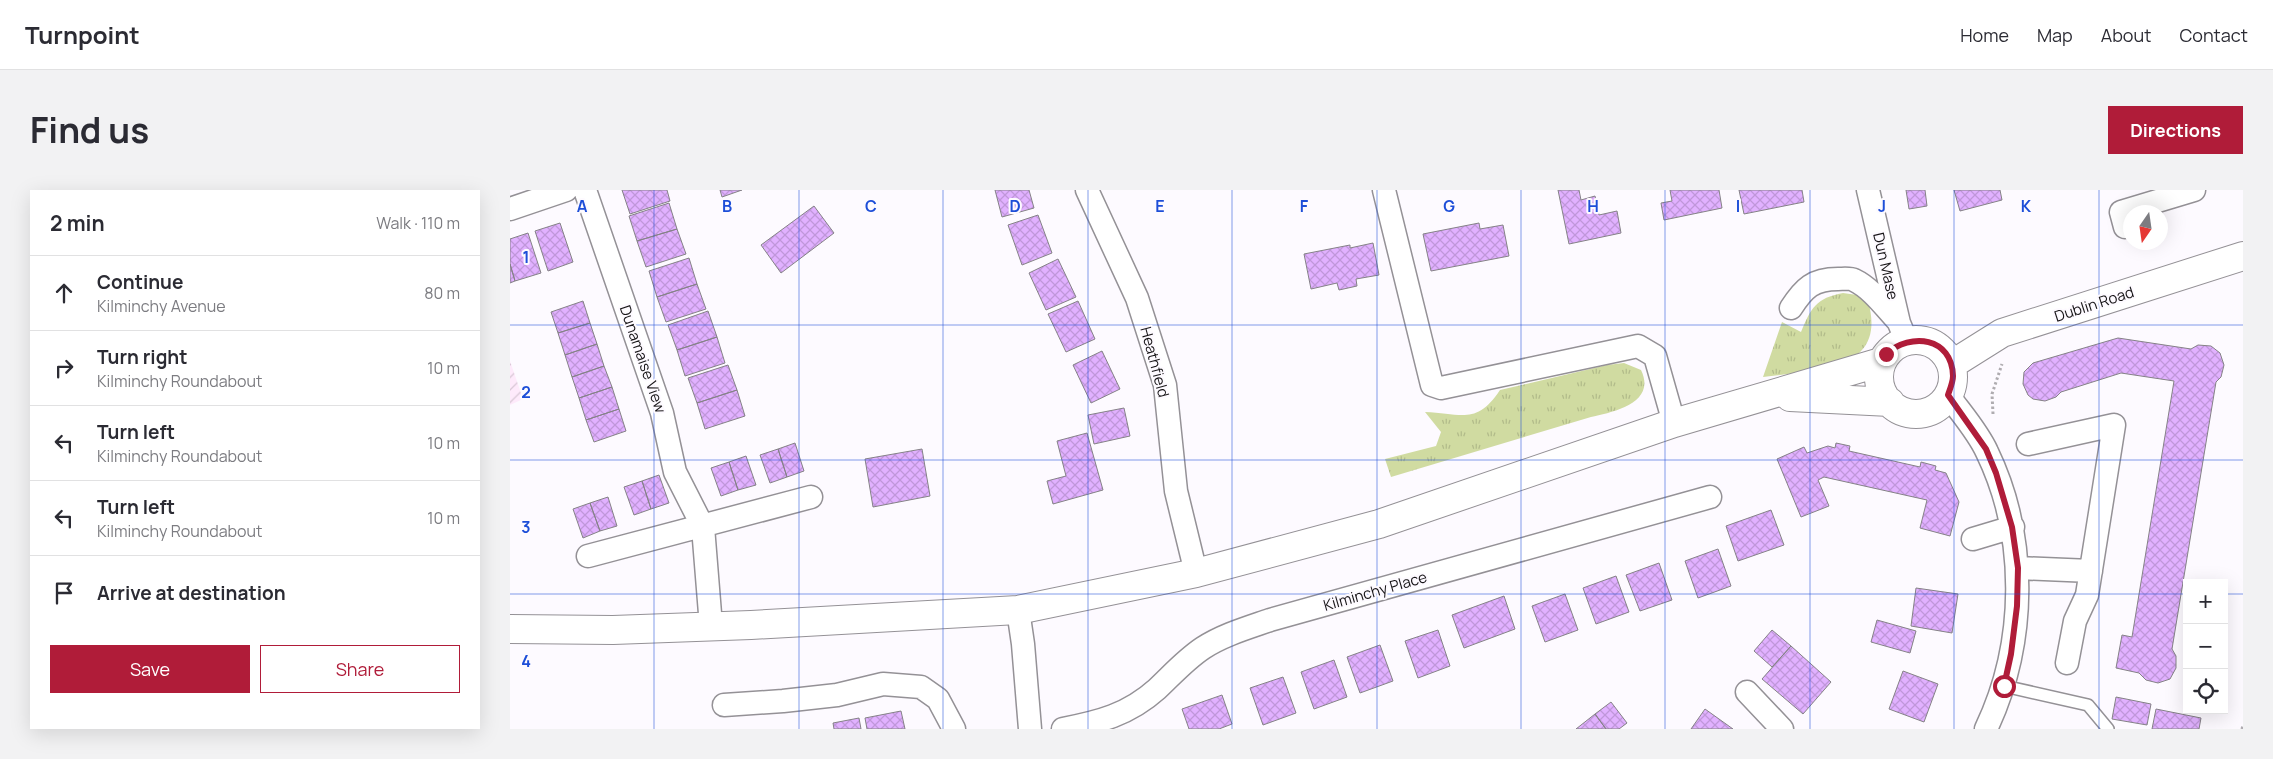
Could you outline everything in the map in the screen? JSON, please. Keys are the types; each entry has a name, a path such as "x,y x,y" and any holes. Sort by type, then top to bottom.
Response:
{"main road":[{"name":"Dublin Road","path":"1951,364 2002,334 2243,256"},
{"path":"1903,332 1936,345 1951,364 1953,377 1948,395 1940,405 1929,412 1920,414 1907,413 1895,408 1880,388 1878,375 1881,362 1886,354 1896,345 1903,332"},
{"path":"510,629 613,630 1018,610 1196,573 1379,524 1674,423 1771,396 1881,362"},
{"path":"1771,396 1890,402"}],"street":[{"path":"510,209 566,190"},
{"name":"Dunamaise View","path":"585,190 662,412 675,472 703,527 711,626"},
{"name":"Heathfield","path":"1087,190 1137,298 1165,385 1176,491 1196,573"},
{"path":"1384,190 1432,385 1441,388 1638,346 1655,356 1674,423"},
{"name":"Dun Mase","path":"1868,190 1903,332"},
{"path":"2144,205 2194,190"},
{"path":"1791,308 1801,292 1812,284 1833,279 1852,279 1871,292 1903,332"},
{"path":"1948,395 1986,449 1996,473 2012,527 2018,568 2012,645 2004,686 1986,729"},
{"path":"2028,444 2114,425 2087,595 2075,621 2067,663"},
{"path":"588,556 811,497"},
{"name":"Kilminchy Place","path":"1062,729 1119,715 1156,689 1184,662 1203,648 1229,634 1270,620 1710,498"},
{"path":"1972,539 2012,527"},
{"path":"2018,568 2091,571"},
{"path":"1018,610 1023,644 1030,729"},
{"path":"724,705 837,695 883,684 921,687 938,699 954,729"},
{"path":"1747,692 1782,729"}],"lane":[{"path":"2004,686 2088,706 2108,729"}],"path":[{"path":"2242,729 2243,725"}],"shaded area":[{"path":"510,361 523,399 510,405"}],"green space":[{"path":"1843,293 1857,295 1868,301 1871,325 1867,343 1856,355 1841,364 1822,369 1763,377 1782,322 1801,332 1808,316 1820,301"},
{"path":"1624,363 1641,370 1644,381 1643,391 1638,398 1621,409 1391,477 1385,459 1436,446 1441,432 1425,412 1467,415 1483,409 1500,390 1607,365"}],"building":[{"path":"622,190 667,190 670,201 630,214"},
{"path":"720,190 742,190 722,197"},
{"path":"995,190 1029,190 1034,208 1002,217"},
{"path":"1558,190 1579,190 1581,200 1595,196 1599,215 1617,211 1621,233 1569,244"},
{"path":"1670,190 1719,190 1722,208 1664,220 1661,203 1672,201"},
{"path":"1739,190 1802,190 1804,202 1744,214"},
{"path":"1906,190 1925,190 1927,206 1909,209"},
{"path":"1954,190 2000,190 2002,200 1960,211"},
{"path":"669,203 677,229 637,241 629,216"},
{"path":"814,206 834,233 781,273 761,245"},
{"path":"1038,215 1052,253 1022,265 1008,225"},
{"path":"560,223 573,262 548,271 535,231"},
{"path":"1479,223 1480,229 1503,225 1509,256 1431,271 1423,234"},
{"path":"677,229 686,254 646,267 637,241"},
{"path":"528,233 541,273 515,281 510,264 510,239"},
{"path":"1373,243 1379,275 1356,279 1357,286 1339,290 1337,283 1311,289 1304,254 1350,245 1350,248"},
{"path":"689,258 697,284 657,297 649,271"},
{"path":"1058,259 1076,297 1046,310 1029,273"},
{"path":"510,264 515,281 510,283"},
{"path":"697,284 706,309 666,322 657,297"},
{"path":"583,301 590,323 558,333 551,312"},
{"path":"1078,301 1095,339 1066,352 1048,314"},
{"path":"708,311 717,337 677,350 668,325"},
{"path":"590,323 597,344 565,355 558,333"},
{"path":"717,337 725,363 685,376 677,350"},
{"path":"2118,338 2191,349 2198,345 2211,346 2220,353 2224,365 2221,377 2216,382 2172,649 2176,656 2176,668 2170,679 2158,683 2146,680 2139,673 2116,668 2122,635 2132,637 2174,381 2121,373 2061,392 2056,397 2045,401 2033,399 2028,395 2023,384 2024,372 2033,363"},
{"path":"597,344 604,366 572,377 565,355"},
{"path":"1102,351 1120,389 1091,403 1073,365"},
{"path":"728,365 737,390 697,403 688,378"},
{"path":"604,366 612,387 579,398 572,377"},
{"path":"612,387 619,409 586,420 579,398"},
{"path":"737,390 745,416 705,429 697,403"},
{"path":"1124,408 1130,436 1094,444 1088,415"},
{"path":"619,409 626,431 594,442 586,420"},
{"path":"1087,433 1103,490 1053,504 1047,481 1066,476 1057,441"},
{"path":"795,443 804,471 787,477 778,449"},
{"path":"1836,443 1850,446 1849,451 1920,467 1921,462 1936,466 1935,470 1946,473 1959,502 1950,536 1920,528 1927,500 1824,477 1818,480 1829,506 1801,517 1777,459 1804,447 1807,453 1828,446 1835,448"},
{"path":"778,449 787,477 770,483 760,455"},
{"path":"922,449 930,496 873,507 865,459"},
{"path":"746,456 756,485 738,490 729,462"},
{"path":"729,462 738,490 721,496 711,468"},
{"path":"659,475 669,503 651,509 642,481"},
{"path":"642,481 651,509 634,515 624,487"},
{"path":"608,497 617,526 600,531 590,503"},
{"path":"590,503 600,531 583,538 573,509"},
{"path":"1771,510 1784,545 1738,561 1726,526"},
{"path":"1718,549 1731,586 1698,598 1685,561"},
{"path":"1659,563 1672,600 1640,611 1626,575"},
{"path":"1616,576 1629,612 1596,624 1583,588"},
{"path":"1916,588 1958,594 1952,633 1911,626"},
{"path":"1565,594 1578,630 1545,642 1532,606"},
{"path":"1504,596 1515,629 1464,648 1452,615"},
{"path":"1877,620 1916,631 1910,653 1871,642"},
{"path":"1438,630 1450,666 1418,678 1405,641"},
{"path":"1772,630 1791,646 1772,667 1754,651"},
{"path":"1380,645 1393,681 1360,693 1347,657"},
{"path":"1791,646 1831,682 1803,714 1762,679"},
{"path":"1334,660 1347,697 1314,709 1301,672"},
{"path":"1903,671 1938,684 1924,722 1889,709"},
{"path":"1283,677 1296,713 1263,725 1250,688"},
{"path":"1222,695 1232,724 1219,729 1189,729 1182,709"},
{"path":"2116,697 2151,704 2147,725 2112,719"},
{"path":"1611,702 1627,723 1619,729 1606,729 1595,714"},
{"path":"1705,709 1733,729 1691,729"},
{"path":"2156,709 2201,718 2199,729 2152,729"},
{"path":"901,711 905,729 867,729 865,718"},
{"path":"1595,714 1606,729 1576,729"},
{"path":"859,718 861,729 834,729 833,723"}],"route":[{"path":"1886,354 1896,345 1912,340 1925,341 1936,345 1945,354 1951,364 1953,377 1948,395 1986,449 1996,473 2012,527 2018,568 2017,606 2011,654 2004,686"}]}
